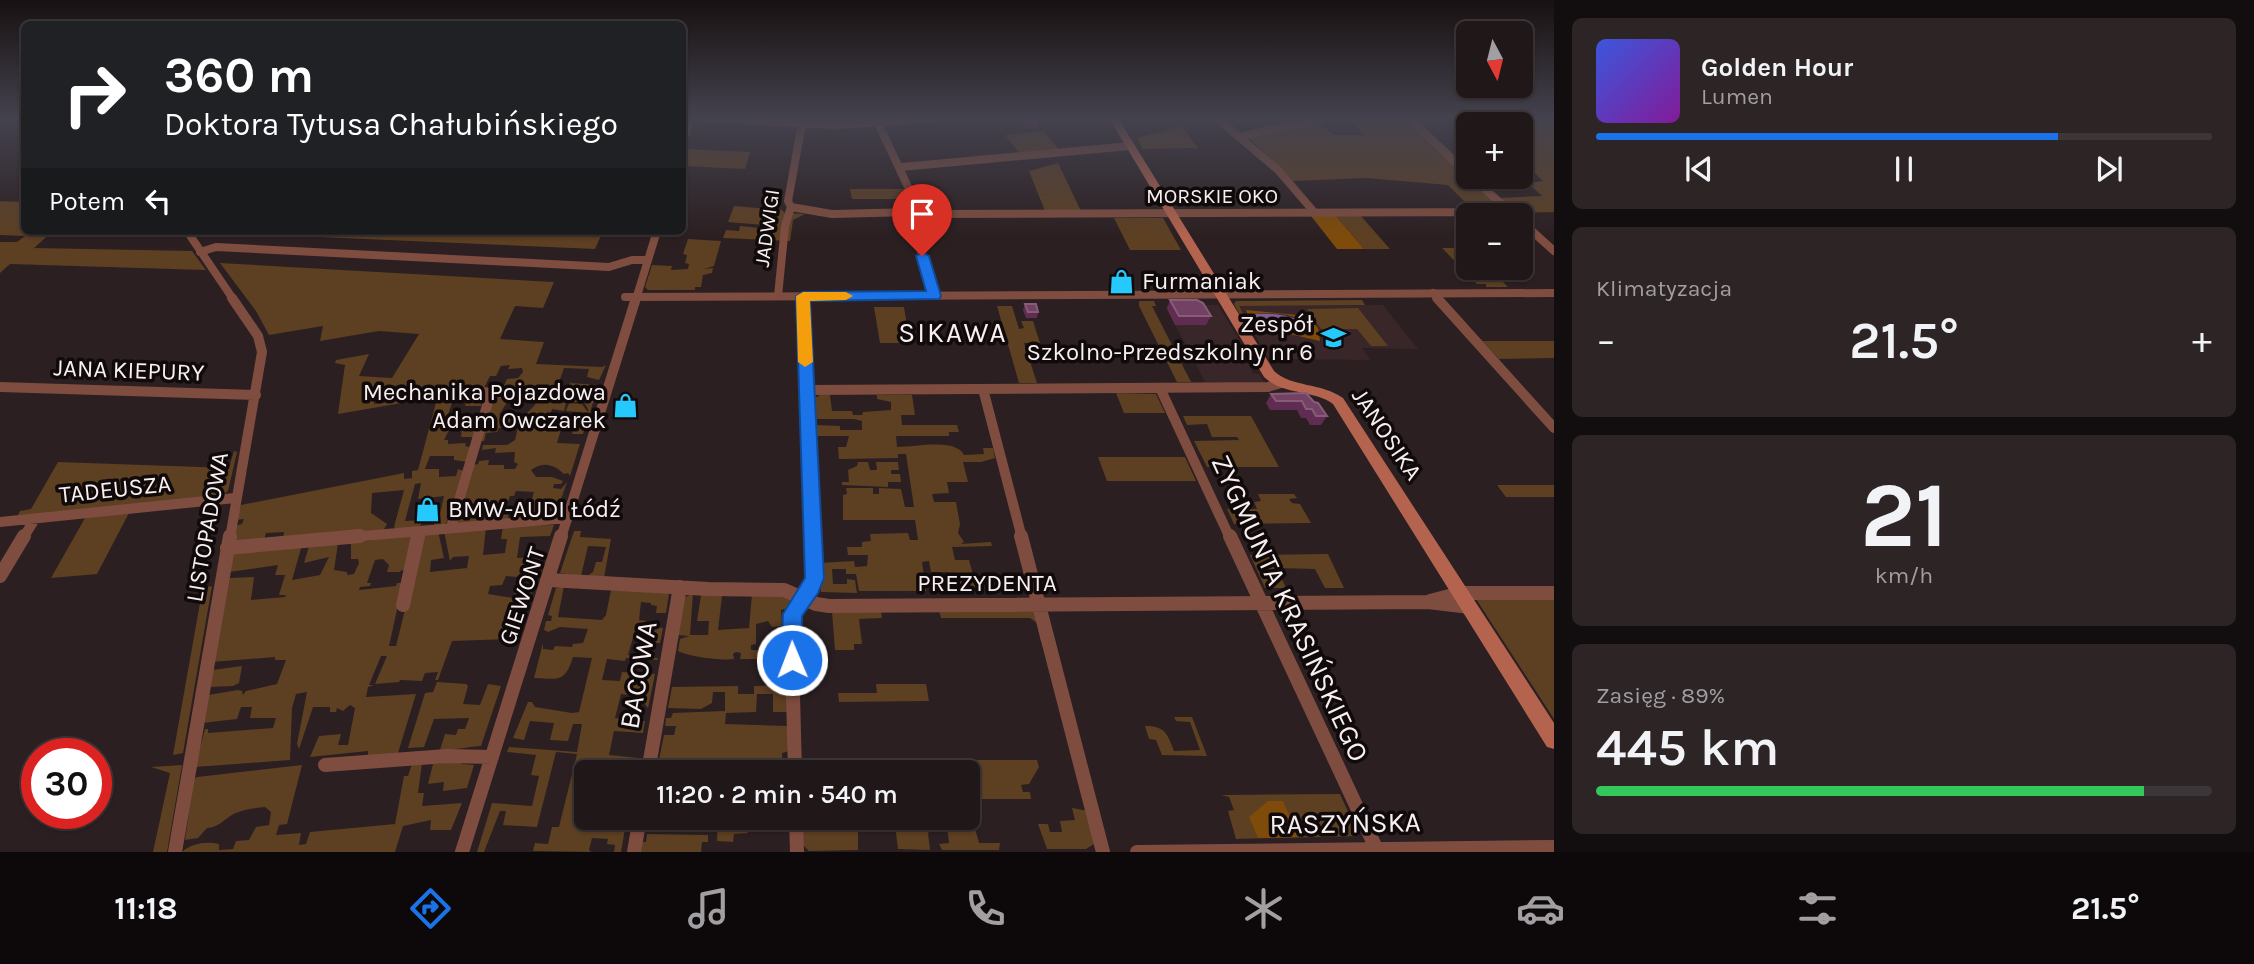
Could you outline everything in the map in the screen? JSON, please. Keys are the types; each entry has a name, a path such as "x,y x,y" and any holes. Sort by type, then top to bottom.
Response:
{"street":[{"name":"JADWIGI","path":"778,296 785,226 791,207 788,201 796,158"},
{"path":"897,158 909,189 922,256 934,296"},
{"path":"901,167 1002,158"},
{"path":"1137,158 1269,374 1281,383"},
{"path":"1264,158 1315,213"},
{"path":"1485,189 1500,203"},
{"name":"MORSKIE OKO","path":"791,207 801,211 914,213 1456,214"},
{"path":"1533,232 1554,251"},
{"name":"LISTOPADOWA","path":"175,852 226,548 261,363 260,340 189,235"},
{"name":"GIEWONT","path":"462,852 605,398 631,297 656,235"},
{"path":"200,252 216,247 609,267 632,260 648,260"},
{"path":"1433,293 1554,428"},
{"path":"631,297 1554,293"},
{"path":"795,760 792,614 812,587 814,578 803,296"},
{"path":"807,390 1268,387 1281,383"},
{"name":"JANOSIKA","path":"1281,383 1316,388 1338,401 1554,740"},
{"name":"JANA KIEPURY","path":"0,387 256,395"},
{"name":"ZYGMUNTA KRASIŃSKIEGO","path":"1160,388 1376,848"},
{"path":"983,389 1103,852"},
{"path":"439,390 605,398"},
{"path":"451,527 491,392"},
{"name":"TADEUSZA","path":"0,522 235,498"},
{"path":"226,548 568,518"},
{"path":"0,576 35,519"},
{"path":"403,605 419,531"},
{"name":"PREZYDENTA","path":"549,580 784,590 829,606 1262,605 1428,602 1554,593"},
{"name":"BACOWA","path":"650,760 680,587"},
{"path":"325,765 447,756 492,757"},
{"path":"634,852 638,830"},
{"path":"796,830 797,852"},
{"name":"RASZYŃSKA","path":"1137,852 1554,847"}],"shaded area":[{"path":"686,158 748,158 745,169 686,166"},
{"path":"1269,158 1448,158 1456,165 1456,189 1481,189 1496,203 1466,203 1448,185 1366,178 1293,181"},
{"path":"1533,158 1554,158 1554,212 1533,213 1533,203 1504,203 1499,198 1542,196 1533,188 1533,182 1543,181 1533,171"},
{"path":"1058,163 1081,211 1045,211 1029,171"},
{"path":"850,189 905,189 906,199 852,199"},
{"path":"0,201 21,202 21,235 49,235 34,248 192,251 206,270 10,264 0,273 0,242 17,242 25,236 0,235"},
{"path":"734,206 805,214 793,220 790,241 723,238 726,230 739,231 740,226 777,230 777,226 728,222"},
{"path":"1311,216 1336,216 1364,249 1337,249"},
{"path":"1336,216 1361,216 1390,249 1364,249"},
{"path":"1114,218 1163,218 1181,250 1130,250"},
{"path":"296,235 601,235 595,249"},
{"path":"688,239 721,241 714,266 704,269 713,268 712,273 703,275 701,287 695,287 695,290 648,290 645,287 652,265 672,266 671,270 688,269 689,264 685,263 687,255 683,254"},
{"path":"1442,248 1456,248 1456,262"},
{"path":"220,263 554,282 543,308 515,306 500,339 544,342 536,364 606,365 599,380 587,377 589,369 564,368 557,388 568,389 570,383 599,385 596,393 502,390 507,379 518,378 523,372 522,368 508,369 510,365 501,366 496,376 490,376 484,388 440,387 409,390 403,384 375,390 374,404 419,396 419,400 338,414 345,365 335,363 336,360 369,354 359,376 392,378 419,334 379,331 320,341 323,326 269,335 256,311"},
{"path":"1473,280 1501,280 1508,287 1486,287 1486,284 1477,284"},
{"path":"1362,300 1365,305 1239,306 1251,327 1247,327 1234,304 1236,301"},
{"path":"1139,301 1154,301 1156,306 1152,306 1191,382 1177,382 1139,306"},
{"path":"1165,305 1218,305 1240,341 1237,342 1252,361 1247,362 1253,373 1259,374 1264,382 1205,382"},
{"name":"Zespół Szkolno-Przedszkolny nr 6","path":"1383,305 1418,349 1362,348 1370,360 1272,359 1268,358 1239,306"},
{"path":"997,306 1012,306 1019,329 1024,328 1021,321 1033,321 1040,343 1024,343 1037,383 1019,383"},
{"path":"874,307 904,307 910,343 880,343"},
{"path":"1358,308 1388,346 1371,346 1357,329 1321,329 1307,309"},
{"path":"1246,310 1307,316 1318,328 1320,341 1251,325","holes":["1250,314 1289,315 1308,326 1307,334 1268,326"]},
{"path":"1249,315 1294,318 1313,332 1299,333 1280,329"},
{"path":"1482,341 1554,341 1554,358 1499,359"},
{"path":"1116,393 1156,394 1165,413 1124,413"},
{"path":"438,395 483,396 481,406 465,406 466,402 452,403 447,417 467,418 466,422 478,419 473,437 461,437 462,428 450,428 444,440 448,440 448,444 466,443 465,446 470,447 468,462 454,460 454,456 430,456 425,469 439,469 439,477 456,476 458,469 464,471 446,524 435,525 433,522 433,519 439,518 444,496 418,499 421,483 415,484 405,521 424,520 419,527 394,527 404,490 372,493 371,513 387,524 383,531 283,538 284,532 266,533 264,540 236,543 234,526 242,524 244,519 236,520 241,505 404,473 404,479 412,478 412,471 418,470"},
{"path":"503,395 503,399 509,399 499,415 525,415 535,405 537,396 593,402 590,413 566,411 569,403 582,404 589,411 584,402 550,401 566,403 564,411 552,409 550,416 589,417 583,434 572,434 574,427 562,426 557,443 580,444 570,476 548,465 540,465 531,470 536,477 552,477 563,481 561,484 554,484 553,488 561,489 567,482 556,514 527,517 534,492 516,491 514,496 510,496 505,510 509,510 508,519 460,524 455,522 473,465 489,460 488,465 504,465 504,469 515,469 518,464 514,462 515,452 495,453 496,448 482,450 483,445 507,445 515,440 518,427 499,428 497,432 486,433 484,441 478,441 491,398"},
{"path":"830,395 832,411 852,411 853,415 862,415 863,412 891,410 891,402 877,399 877,395 912,395 915,415 901,415 902,425 957,425 959,432 949,432 949,436 896,436 897,447 944,445 959,450 964,455 984,454 983,448 993,448 995,458 981,462 963,462 968,482 947,482 949,493 932,494 934,502 956,502 960,524 958,533 964,542 961,544 991,542 992,546 952,547 955,560 969,560 978,593 935,593 933,581 949,583 947,572 931,572 929,561 922,562 926,591 859,591 856,574 846,574 846,569 832,569 833,584 847,584 847,579 855,580 857,593 821,592 819,563 854,561 855,567 867,566 868,555 848,555 847,547 862,547 862,542 871,541 870,534 908,533 910,540 918,540 915,520 843,520 843,495 847,494 846,488 873,488 873,494 879,494 879,488 901,489 905,507 914,507 906,454 898,454 898,458 839,459 838,447 846,447 849,436 817,436 817,425 840,426 840,430 862,430 862,421 816,419 815,398"},
{"path":"1183,416 1251,416 1279,467 1207,467 1194,441 1239,440 1237,437 1212,437 1207,424 1187,425"},
{"path":"234,451 237,452 228,491 221,496 18,515 20,511 31,509 58,462 229,468"},
{"path":"1098,457 1185,457 1196,481 1107,481"},
{"path":"858,462 868,462 870,470 877,470 876,462 898,462 899,470 891,470 891,474 900,474 901,482 888,482 888,487 842,485 842,482 849,482 848,470 857,466"},
{"path":"1497,485 1554,485 1554,497 1506,497"},
{"path":"1258,494 1294,494 1297,498 1289,499 1292,503 1300,504 1311,523 1234,524 1227,509 1257,509 1254,502 1261,501"},
{"path":"129,513 97,574 51,578 85,518"},
{"path":"554,525 550,536 520,537 517,558 542,557 539,572 533,573 532,578 506,576 502,585 490,586 488,594 513,598 515,592 523,593 526,586 534,586 524,616 518,618 522,619 522,624 517,624 512,635 518,636 511,646 510,639 452,641 438,680 435,680 438,672 425,673 422,681 400,680 375,684 387,656 381,656 369,685 374,685 368,687 366,697 416,694 398,753 368,756 368,751 310,757 319,736 341,734 338,745 348,745 355,708 350,705 343,711 337,708 336,712 330,712 330,707 313,707 299,749 297,744 307,692 296,694 292,708 290,760 195,767 205,729 208,729 208,733 273,728 276,718 250,718 252,707 241,707 237,719 202,723 208,695 238,690 242,691 243,695 246,691 277,684 286,660 275,660 275,657 211,662 229,578 254,577 251,600 286,595 279,595 285,575 275,575 278,565 229,572 229,558 235,553 302,545 292,580 320,575 329,557 304,563 309,546 338,543 334,570 347,572 347,575 354,574 359,563 358,559 351,559 351,543 414,535 405,569 387,572 389,565 383,559 375,560 367,583 371,583 370,586 360,587 359,590 403,583 389,646 396,646 424,533 438,531 444,558 431,560 430,572 467,568 469,556 453,557 450,561 444,531 486,527 483,555 505,553 507,539 501,539 503,526"},
{"path":"574,531 581,531 580,537 611,539 604,578 586,577 593,572 596,562 602,562 606,547 588,546 581,576 560,573"},
{"path":"1328,554 1344,588 1325,588 1315,569 1277,568 1286,588 1265,588 1250,555"},
{"path":"212,586 183,753 173,755 203,588"},
{"path":"564,586 558,617 602,620 606,615 611,590 669,594 666,613 656,613 657,606 641,602 639,620 646,621 645,627 663,628 660,643 651,643 652,633 635,631 628,655 658,658 657,660 607,659 602,680 620,681 622,672 655,674 648,708 638,696 621,694 615,718 645,721 643,733 614,731 609,755 638,760 576,760 577,754 556,752 537,827 503,825 506,811 500,811 484,852 477,852 492,803 532,806 539,776 531,775 536,755 507,752 509,747 577,752 582,724 573,724 568,741 550,740 554,723 530,721 524,740 513,738 528,702 532,702 535,707 579,712 592,658 573,657 567,671 560,678 534,678 543,643 543,649 553,650 555,646 572,647 573,644 583,643 588,629 560,627 548,632 544,630 546,621 551,621 552,616 548,615 556,588"},
{"path":"693,593 690,635 708,635 709,621 697,621 701,595 722,596 718,630 749,628 752,594 785,594 792,600 790,607 781,610 782,626 772,627 768,621 756,624 756,644 751,645 751,650 785,651 786,677 780,675 770,659 740,659 741,653 736,652 733,654 734,659 713,659 678,651 680,639 689,636 676,635 684,598"},
{"path":"1476,599 1554,599 1554,719"},
{"path":"939,611 1034,611 1045,642 1041,642 1037,623 1030,618 941,618"},
{"path":"832,612 881,612 882,618 859,619 862,644 854,644 854,650 835,650"},
{"path":"242,666 239,683 233,686 210,687 212,670"},
{"path":"437,682 466,684 468,686 463,704 480,705 488,684 501,686 481,746 440,750 445,734 456,735 458,729 465,729 469,718 434,719 424,747 408,748 425,693 433,692"},
{"path":"876,684 926,684 929,701 839,702 838,693 877,693"},
{"path":"786,685 788,712 773,712 773,694 757,694 756,712 726,713 725,724 788,726 789,751 782,753 782,760 659,760 664,735 674,735 676,726 665,726 666,718 671,718 673,713 725,711 725,692 713,692 712,703 701,709 668,708 672,687 738,686 738,694 754,694 754,686"},
{"path":"1174,717 1192,717 1207,756 1162,755 1156,740 1149,739 1145,726 1161,729 1174,751 1200,750 1190,722 1176,721"},
{"path":"980,760 1037,760 1039,767 1029,784 1021,785 1023,792 1030,792 1031,799 980,799"},
{"path":"459,761 462,764 474,765 467,788 443,791 444,782 428,784 433,764"},
{"path":"422,763 418,793 424,793 422,806 462,803 451,830 430,830 431,820 403,826 395,852 182,852 205,843 219,844 219,850 233,849 236,841 249,840 256,827 269,825 271,812 265,807 253,809 236,813 218,825 207,828 198,838 185,840 194,779 197,777 302,765 287,824 279,825 276,835 301,833 299,845 306,844 310,832 395,824 404,776 408,776 412,764"},
{"path":"182,765 167,852 153,852 170,773 151,767"},
{"path":"574,766 574,830 625,830 621,852 614,852 615,845 607,844 608,839 592,838 589,850 591,852 533,851 535,843 548,844 552,827 559,827"},
{"path":"1340,794 1359,836 1236,839 1228,811 1234,810 1229,797 1221,795"},
{"path":"1268,801 1283,801 1299,837 1258,838 1249,817"},
{"path":"1072,808 1089,811 1094,844 1086,849 1047,849 1038,824 1048,824 1050,832 1062,832 1060,821 1075,820"},
{"path":"717,830 747,830 748,833 734,834 733,842 717,841"},
{"path":"801,830 858,830 858,850 809,851 802,844"},
{"path":"896,830 932,830 928,833 930,850 898,849"},
{"path":"947,830 975,830 979,843 1000,843 999,850 942,850 939,844 949,843"},
{"path":"647,834 708,835 708,842 702,842 701,852 639,852 641,842 646,842"}],"building":[{"path":"1170,300 1197,300 1203,303 1211,316 1179,316"},
{"path":"1025,304 1036,304 1038,312 1028,312"},
{"path":"1306,393 1318,403 1327,416 1316,416 1312,409 1306,409 1302,401 1276,401 1271,394"}],"slow traffic":[{"path":"805,362 803,296 846,296"}],"place":[{"name":"Furmaniak","path":"1122,281"},
{"name":"Zespół Szkolno-Przedszkolny nr 6","path":"1333,338"},
{"name":"Mechanika Pojazdowa Adam Owczarek","path":"626,406"},
{"name":"BMW-AUDI Łódź","path":"428,509"}],"district":[{"name":"SIKAWA","path":"953,332"}],"route":[{"path":"792,660 792,614 814,582 803,296 934,296 922,256"}]}
